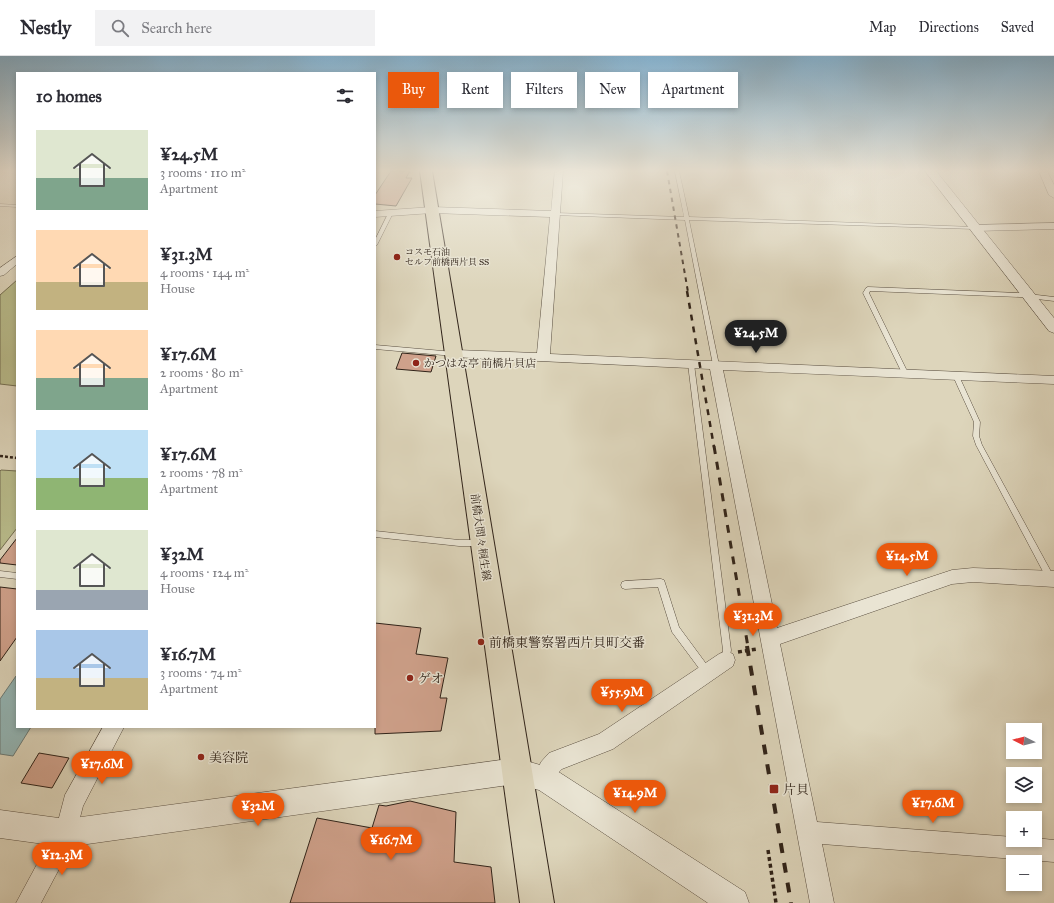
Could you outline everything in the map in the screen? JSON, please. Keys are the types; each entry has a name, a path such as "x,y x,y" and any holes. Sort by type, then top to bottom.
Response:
{"main road":[{"name":"前橋大間々桐生線","path":"432,211 456,354 482,543 537,903"}],"street":[{"path":"376,214 425,211"},
{"path":"448,211 555,214"},
{"path":"543,358 555,211"},
{"path":"962,211 1054,328"},
{"path":"976,228 1054,226"},
{"path":"0,273 16,260"},
{"path":"456,354 716,364 1054,380"},
{"path":"716,364 822,903"},
{"path":"770,643 952,577 973,575 1053,579"},
{"path":"545,778 548,769 556,760 606,742 708,674 726,660"},
{"path":"28,903 66,833 74,803 113,728"},
{"path":"0,824 66,833 516,771 545,778 734,903"},
{"path":"808,832 1054,851"}],"lane":[{"path":"685,211 716,364"},
{"path":"376,243 391,213"},
{"path":"555,214 976,228"},
{"path":"905,373 866,293 868,290 1020,295 1054,299"},
{"path":"376,347 456,354"},
{"path":"690,364 726,642 726,660"},
{"path":"956,376 977,422 976,436 979,445 1053,579"},
{"path":"376,534 459,543 482,543"},
{"path":"0,574 16,576"},
{"path":"625,585 661,583 675,629 708,674"}],"path":[{"path":"0,456 16,458"},
{"path":"726,660 739,652 770,643"},
{"path":"768,850 776,903"}],"green space":[{"path":"16,281 16,386 0,384 0,295"},
{"path":"0,471 16,471 16,529 0,550"}],"water":[{"path":"16,676 16,728 30,728 13,756 0,754 0,699"}],"building":[{"name":"かつはな亭 前橋片貝店","path":"402,353 436,356 431,372 396,369"},
{"path":"16,539 16,565 0,563 0,560"},
{"path":"0,587 16,589 16,638 0,661"},
{"name":"ゲオ","path":"376,623 421,628 416,654 448,658 440,698 447,698 441,731 375,734"},
{"path":"39,753 69,758 52,788 21,783"},
{"path":"410,801 456,812 454,862 491,867 495,903 290,903 317,818 372,828 379,805 386,806"}],"railway":[{"path":"674,211 688,292"},
{"path":"687,291 714,447"},
{"path":"714,446 748,647"},
{"path":"747,646 791,903"}],"place":[{"name":"コスモ石油 セルフ前橋西片貝 SS","path":"397,257"},
{"name":"かつはな亭 前橋片貝店","path":"416,363"},
{"name":"前橋東警察署西片貝町交番","path":"481,642"},
{"name":"ゲオ","path":"410,678"},
{"name":"美容院","path":"201,757"},
{"name":"片貝","path":"774,789"}]}
